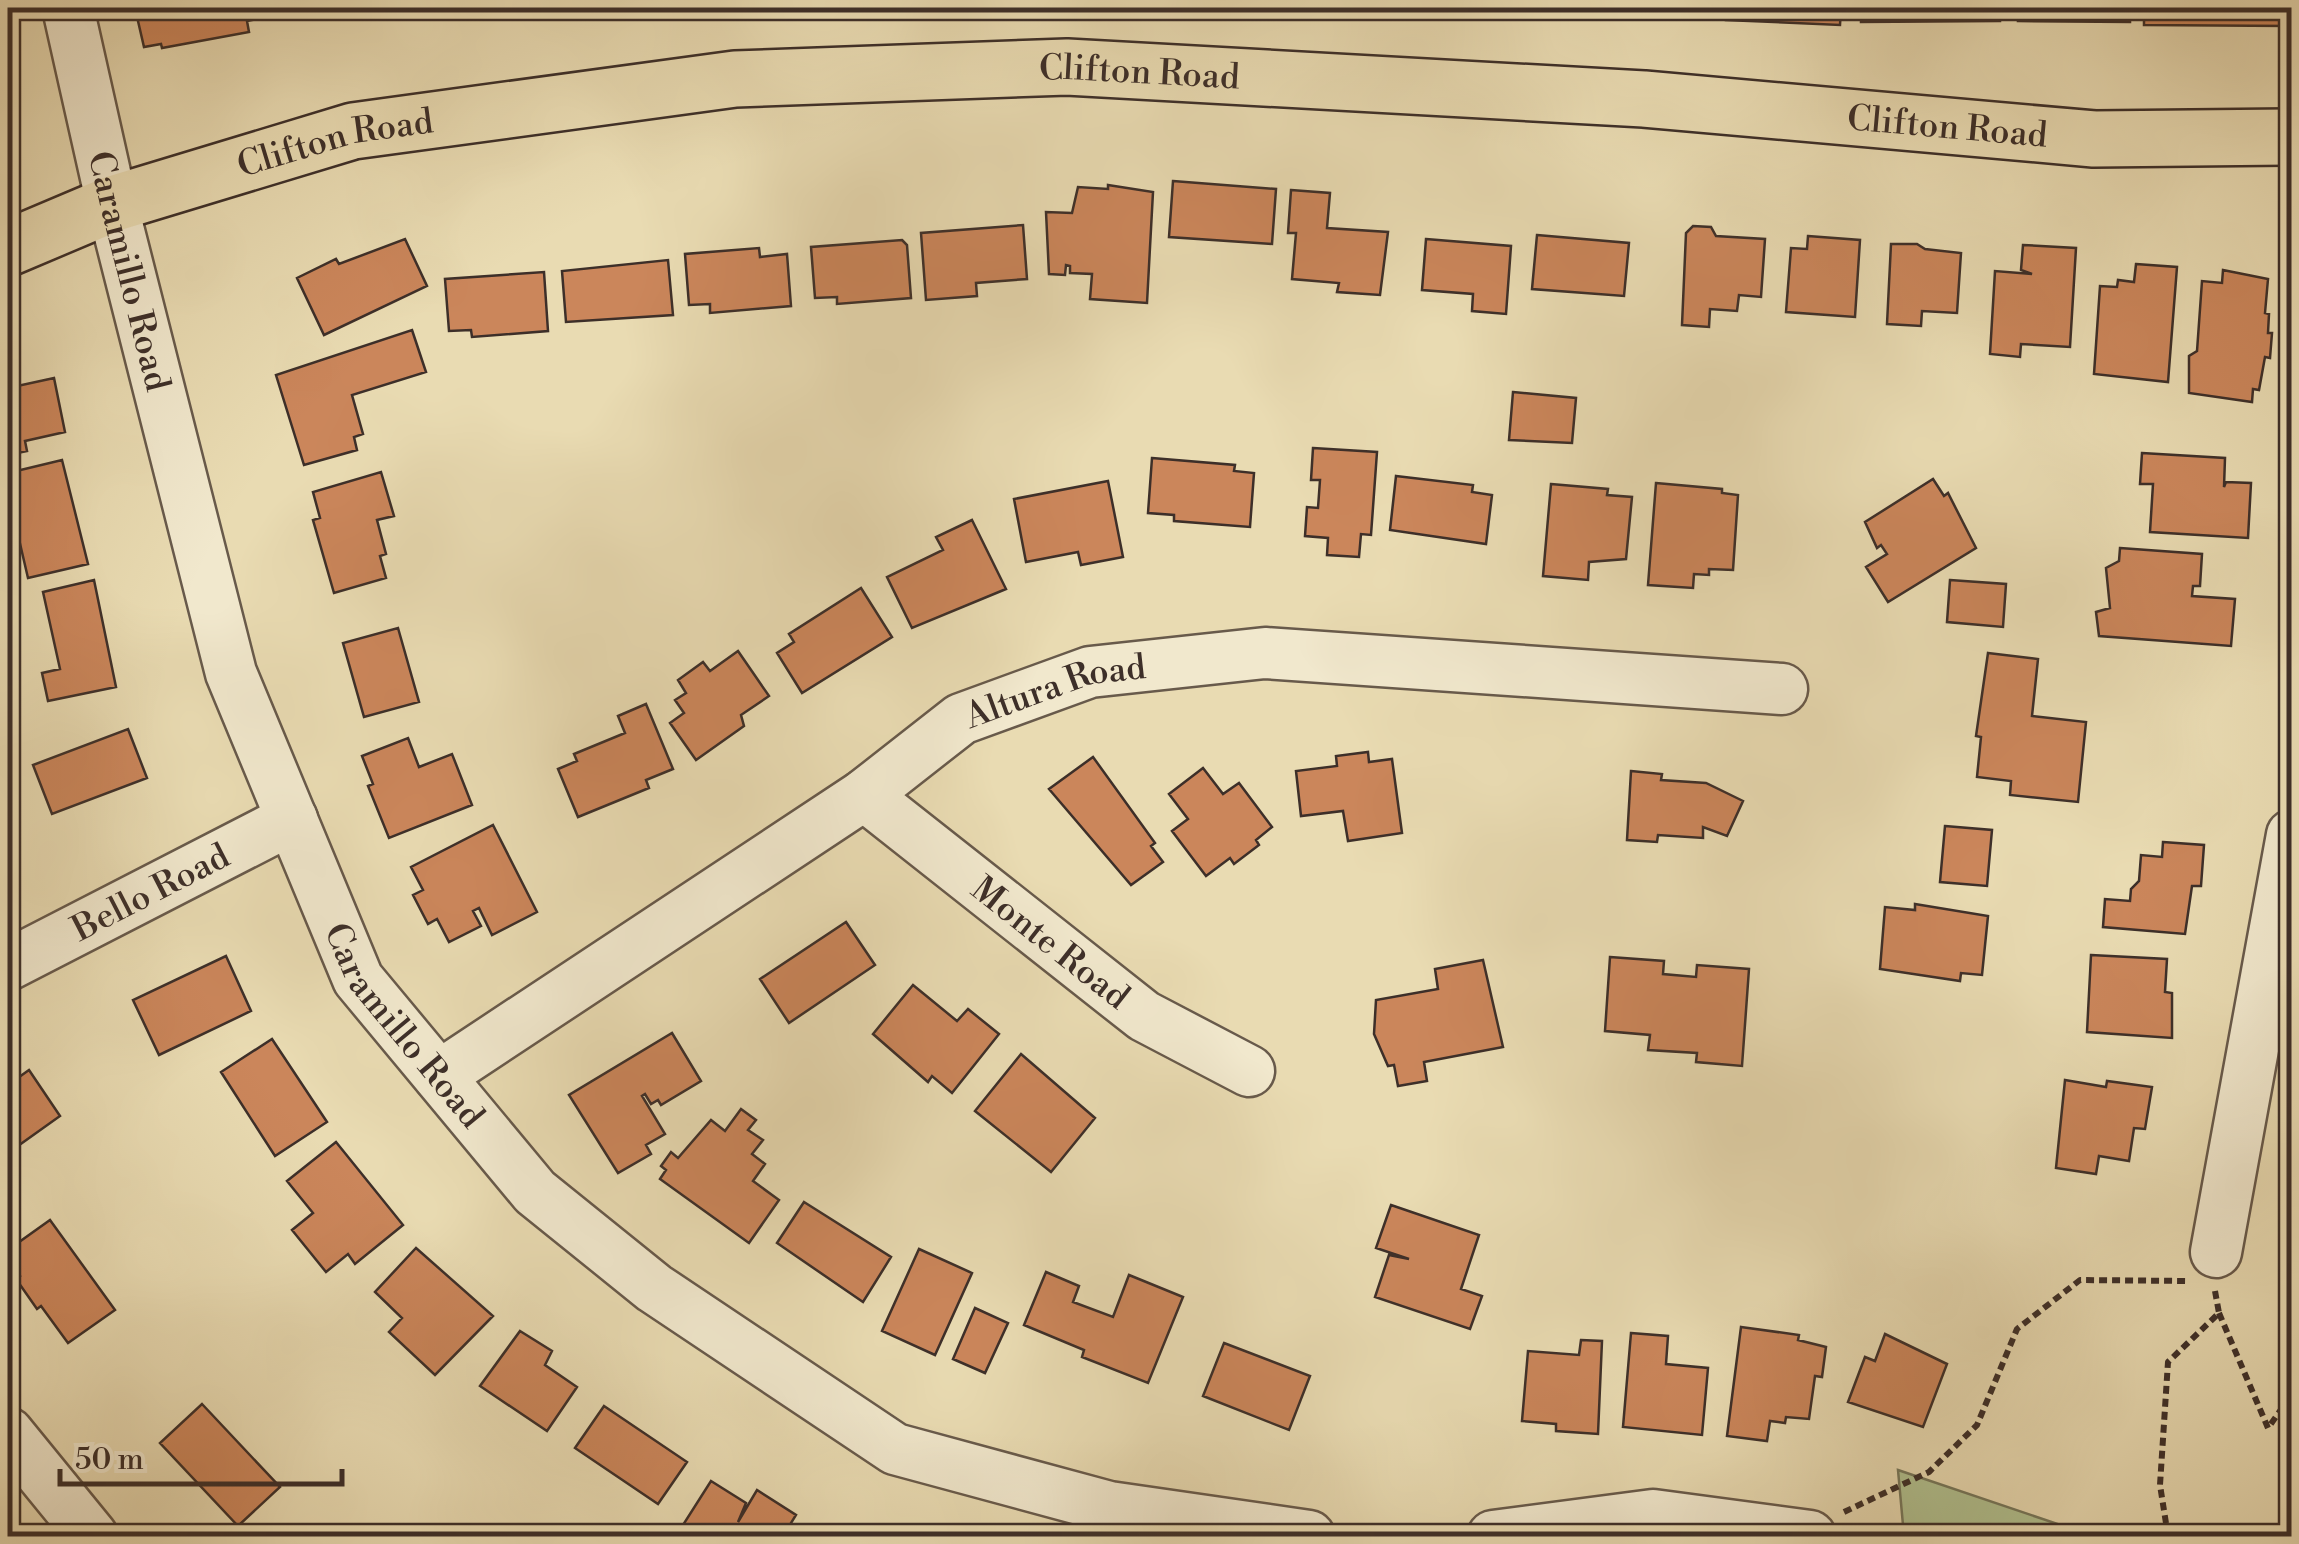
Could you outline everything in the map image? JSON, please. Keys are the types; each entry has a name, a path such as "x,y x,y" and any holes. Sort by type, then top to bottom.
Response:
{"main road":[{"name":"Clifton Road","path":"8,248 112,204 372,128 735,79 1067,67 1644,99 2094,139 2292,137"}],"street":[{"name":"Caramillo Road","path":"68,8 112,204 231,673 358,979 535,1192 654,1288 896,1449 1109,1507 1309,1536"},
{"name":"Altura Road","path":"439,1076 864,796 961,719 1090,672 1266,654 1782,690"},
{"name":"Monte Road","path":"864,796 1144,1016 1250,1072"},
{"name":"Bello Road","path":"8,965 292,819"},
{"path":"2215,1266 2292,835"},
{"path":"8,1433 92,1536"},
{"path":"1492,1536 1653,1515 1803,1536"}],"path":[{"path":"1803,1536 1929,1472 1976,1426 2017,1329 2080,1280 2215,1266 2219,1314 2268,1428 2292,1394"},
{"path":"2168,1536 2160,1485 2168,1362 2219,1314"}],"green space":[{"path":"1898,1470 2093,1536 1904,1536"}],"building":[{"path":"135,8 255,8 257,19 247,21 249,32 162,48 161,44 144,47"},
{"path":"1727,8 1841,8 1840,25 1726,20"},
{"path":"1861,8 2000,8 2000,21 1861,22"},
{"path":"2019,8 2130,8 2130,22 2018,21"},
{"path":"2144,8 2292,8 2292,26 2144,25"},
{"path":"1173,181 1276,189 1272,244 1169,237"},
{"path":"1108,185 1153,192 1147,303 1090,299 1092,274 1070,273 1070,266 1066,265 1065,275 1049,274 1046,212 1072,213 1078,187 1108,189"},
{"path":"1291,190 1330,193 1327,228 1388,232 1380,295 1337,292 1339,283 1292,279 1296,233 1288,233"},
{"path":"1023,225 1027,279 976,283 977,296 926,300 921,233"},
{"path":"1693,226 1711,227 1716,236 1765,239 1761,297 1739,295 1737,311 1710,309 1709,327 1682,325 1686,233"},
{"path":"1537,235 1629,243 1624,296 1532,289"},
{"path":"1808,236 1860,240 1855,317 1786,312 1791,248 1807,249"},
{"path":"405,239 427,286 324,335 297,278 336,259 339,264"},
{"path":"1426,239 1511,246 1506,314 1472,311 1473,294 1422,290"},
{"path":"902,240 907,245 911,298 837,304 837,297 815,298 811,247"},
{"path":"1891,244 1917,244 1925,249 1961,253 1957,313 1922,311 1921,326 1887,324"},
{"path":"2023,245 2076,248 2070,347 2021,344 2020,357 1990,354 1995,271 2032,274 2021,270"},
{"path":"759,248 760,257 787,254 791,306 710,313 710,304 689,305 685,254"},
{"path":"668,260 673,315 566,322 562,271"},
{"path":"2136,264 2177,267 2168,382 2094,374 2100,286 2117,287 2118,280 2134,282"},
{"path":"2223,270 2268,279 2265,313 2269,314 2268,333 2272,333 2270,358 2265,357 2259,390 2253,389 2252,402 2189,393 2189,356 2197,351 2202,281 2222,283"},
{"path":"544,272 548,331 472,337 471,330 449,331 445,279"},
{"path":"412,330 426,372 352,395 363,434 354,437 357,450 304,465 276,375"},
{"path":"54,378 65,432 25,441 27,451 8,455 8,388"},
{"path":"1513,392 1576,398 1572,443 1509,440"},
{"path":"1313,448 1377,452 1371,535 1361,534 1359,557 1327,555 1328,538 1305,536 1307,507 1318,508 1320,480 1311,480"},
{"path":"2142,453 2225,458 2224,487 2226,482 2251,483 2248,538 2150,532 2153,484 2140,484"},
{"path":"1152,458 1235,465 1234,471 1254,473 1250,527 1174,521 1174,515 1148,513"},
{"path":"62,460 88,564 28,578 8,492 8,473"},
{"path":"381,472 394,516 377,520 386,554 380,556 386,578 334,593 313,520 320,518 313,492"},
{"path":"1396,476 1473,485 1472,492 1492,495 1486,544 1390,530"},
{"path":"1933,479 1944,496 1948,493 1976,548 1888,602 1866,567 1887,554 1881,545 1877,548 1865,522"},
{"path":"1108,481 1123,557 1081,565 1078,552 1026,562 1014,499"},
{"path":"1656,483 1722,489 1722,493 1738,495 1733,570 1709,569 1709,575 1694,574 1693,588 1648,585"},
{"path":"1551,484 1608,489 1607,495 1632,497 1626,559 1589,562 1588,580 1543,576"},
{"path":"972,520 1006,589 912,628 887,577 943,550 936,537"},
{"path":"2120,548 2202,554 2200,586 2193,586 2192,596 2235,599 2231,646 2099,636 2096,612 2110,608 2106,568 2119,561"},
{"path":"94,580 116,687 48,701 42,673 60,669 43,592"},
{"path":"1950,580 2006,584 2003,627 1947,622"},
{"path":"861,588 892,637 802,693 777,653 794,642 789,634"},
{"path":"398,628 419,702 364,717 343,643"},
{"path":"738,651 769,696 741,715 744,726 696,760 670,723 684,713 675,700 686,693 678,680 703,662 710,671"},
{"path":"1988,653 2038,659 2032,716 2086,722 2078,802 2010,795 2011,781 1977,777 1981,737 1976,736"},
{"path":"646,704 673,769 646,780 649,788 578,817 558,769 577,761 574,754 625,733 618,716"},
{"path":"128,729 147,778 52,814 33,765"},
{"path":"408,738 419,767 452,754 472,805 389,838 368,786 373,784 362,756"},
{"path":"1368,752 1369,762 1392,759 1402,833 1348,841 1343,811 1301,816 1296,771 1337,766 1336,756"},
{"path":"1093,757 1155,843 1151,846 1163,862 1131,885 1049,789"},
{"path":"1203,768 1223,794 1239,783 1272,827 1256,840 1259,845 1234,864 1230,858 1206,876 1172,831 1188,819 1169,794"},
{"path":"1631,771 1662,774 1661,780 1706,783 1743,801 1727,836 1703,827 1703,838 1658,835 1657,842 1627,840"},
{"path":"493,825 537,912 492,935 479,908 473,911 481,926 449,942 437,919 428,924 413,895 423,890 411,867"},
{"path":"1945,826 1992,830 1987,886 1940,882"},
{"path":"2163,842 2204,845 2201,886 2192,886 2185,934 2103,927 2105,899 2130,901 2131,889 2139,881 2141,855 2162,857"},
{"path":"1915,904 1988,916 1982,975 1961,973 1960,981 1880,969 1885,907 1915,910"},
{"path":"846,922 875,965 789,1023 760,979"},
{"path":"2091,955 2167,959 2165,992 2172,993 2172,1038 2087,1032"},
{"path":"226,956 251,1011 159,1055 133,1000"},
{"path":"1610,957 1664,961 1663,974 1696,977 1697,965 1749,969 1742,1066 1696,1062 1697,1053 1648,1050 1650,1035 1605,1031"},
{"path":"1483,960 1503,1047 1424,1062 1427,1081 1398,1086 1394,1065 1388,1066 1374,1034 1376,1000 1438,989 1435,969"},
{"path":"913,985 957,1021 968,1009 999,1034 952,1093 932,1076 928,1082 873,1034"},
{"path":"672,1033 701,1081 661,1105 658,1100 651,1104 645,1094 642,1096 665,1134 646,1145 651,1154 618,1173 569,1095"},
{"path":"272,1039 327,1122 275,1156 221,1072"},
{"path":"1021,1054 1095,1118 1051,1172 975,1111"},
{"path":"29,1070 60,1116 8,1153 8,1085"},
{"path":"2065,1080 2106,1087 2107,1081 2152,1087 2145,1129 2134,1128 2129,1161 2099,1156 2096,1174 2056,1168"},
{"path":"741,1109 756,1120 748,1130 763,1140 752,1154 765,1164 753,1181 779,1200 749,1243 660,1179 666,1170 661,1166 671,1152 678,1158 711,1120 725,1131"},
{"path":"336,1142 403,1225 355,1264 348,1254 326,1272 292,1230 313,1213 287,1181"},
{"path":"804,1202 891,1257 863,1302 777,1243"},
{"path":"1391,1205 1479,1235 1461,1289 1482,1296 1470,1329 1375,1297 1389,1255 1409,1259 1376,1248"},
{"path":"50,1220 115,1310 68,1343 41,1306 37,1309 16,1279 20,1276 8,1258 8,1250"},
{"path":"416,1248 493,1316 435,1375 389,1332 402,1318 375,1292"},
{"path":"919,1249 972,1273 935,1355 882,1331"},
{"path":"1046,1272 1079,1286 1073,1302 1113,1317 1129,1275 1183,1297 1148,1383 1082,1357 1084,1350 1024,1325"},
{"path":"975,1308 1008,1323 985,1373 953,1359"},
{"path":"1741,1327 1799,1335 1798,1340 1826,1347 1822,1377 1815,1376 1809,1419 1786,1417 1785,1423 1770,1421 1767,1441 1727,1436"},
{"path":"520,1331 552,1351 545,1365 577,1387 547,1431 480,1386"},
{"path":"1631,1333 1668,1336 1666,1364 1708,1368 1702,1435 1623,1427"},
{"path":"1885,1334 1947,1364 1923,1427 1848,1402 1865,1357 1875,1361"},
{"path":"1581,1340 1602,1341 1598,1434 1556,1431 1556,1424 1522,1421 1528,1351 1579,1355"},
{"path":"1224,1343 1310,1376 1289,1430 1203,1396"},
{"path":"202,1404 280,1487 238,1526 160,1443"},
{"path":"604,1406 687,1462 658,1504 575,1448"},
{"path":"711,1481 746,1503 738,1522 757,1490 796,1515 783,1536 676,1536"}]}
